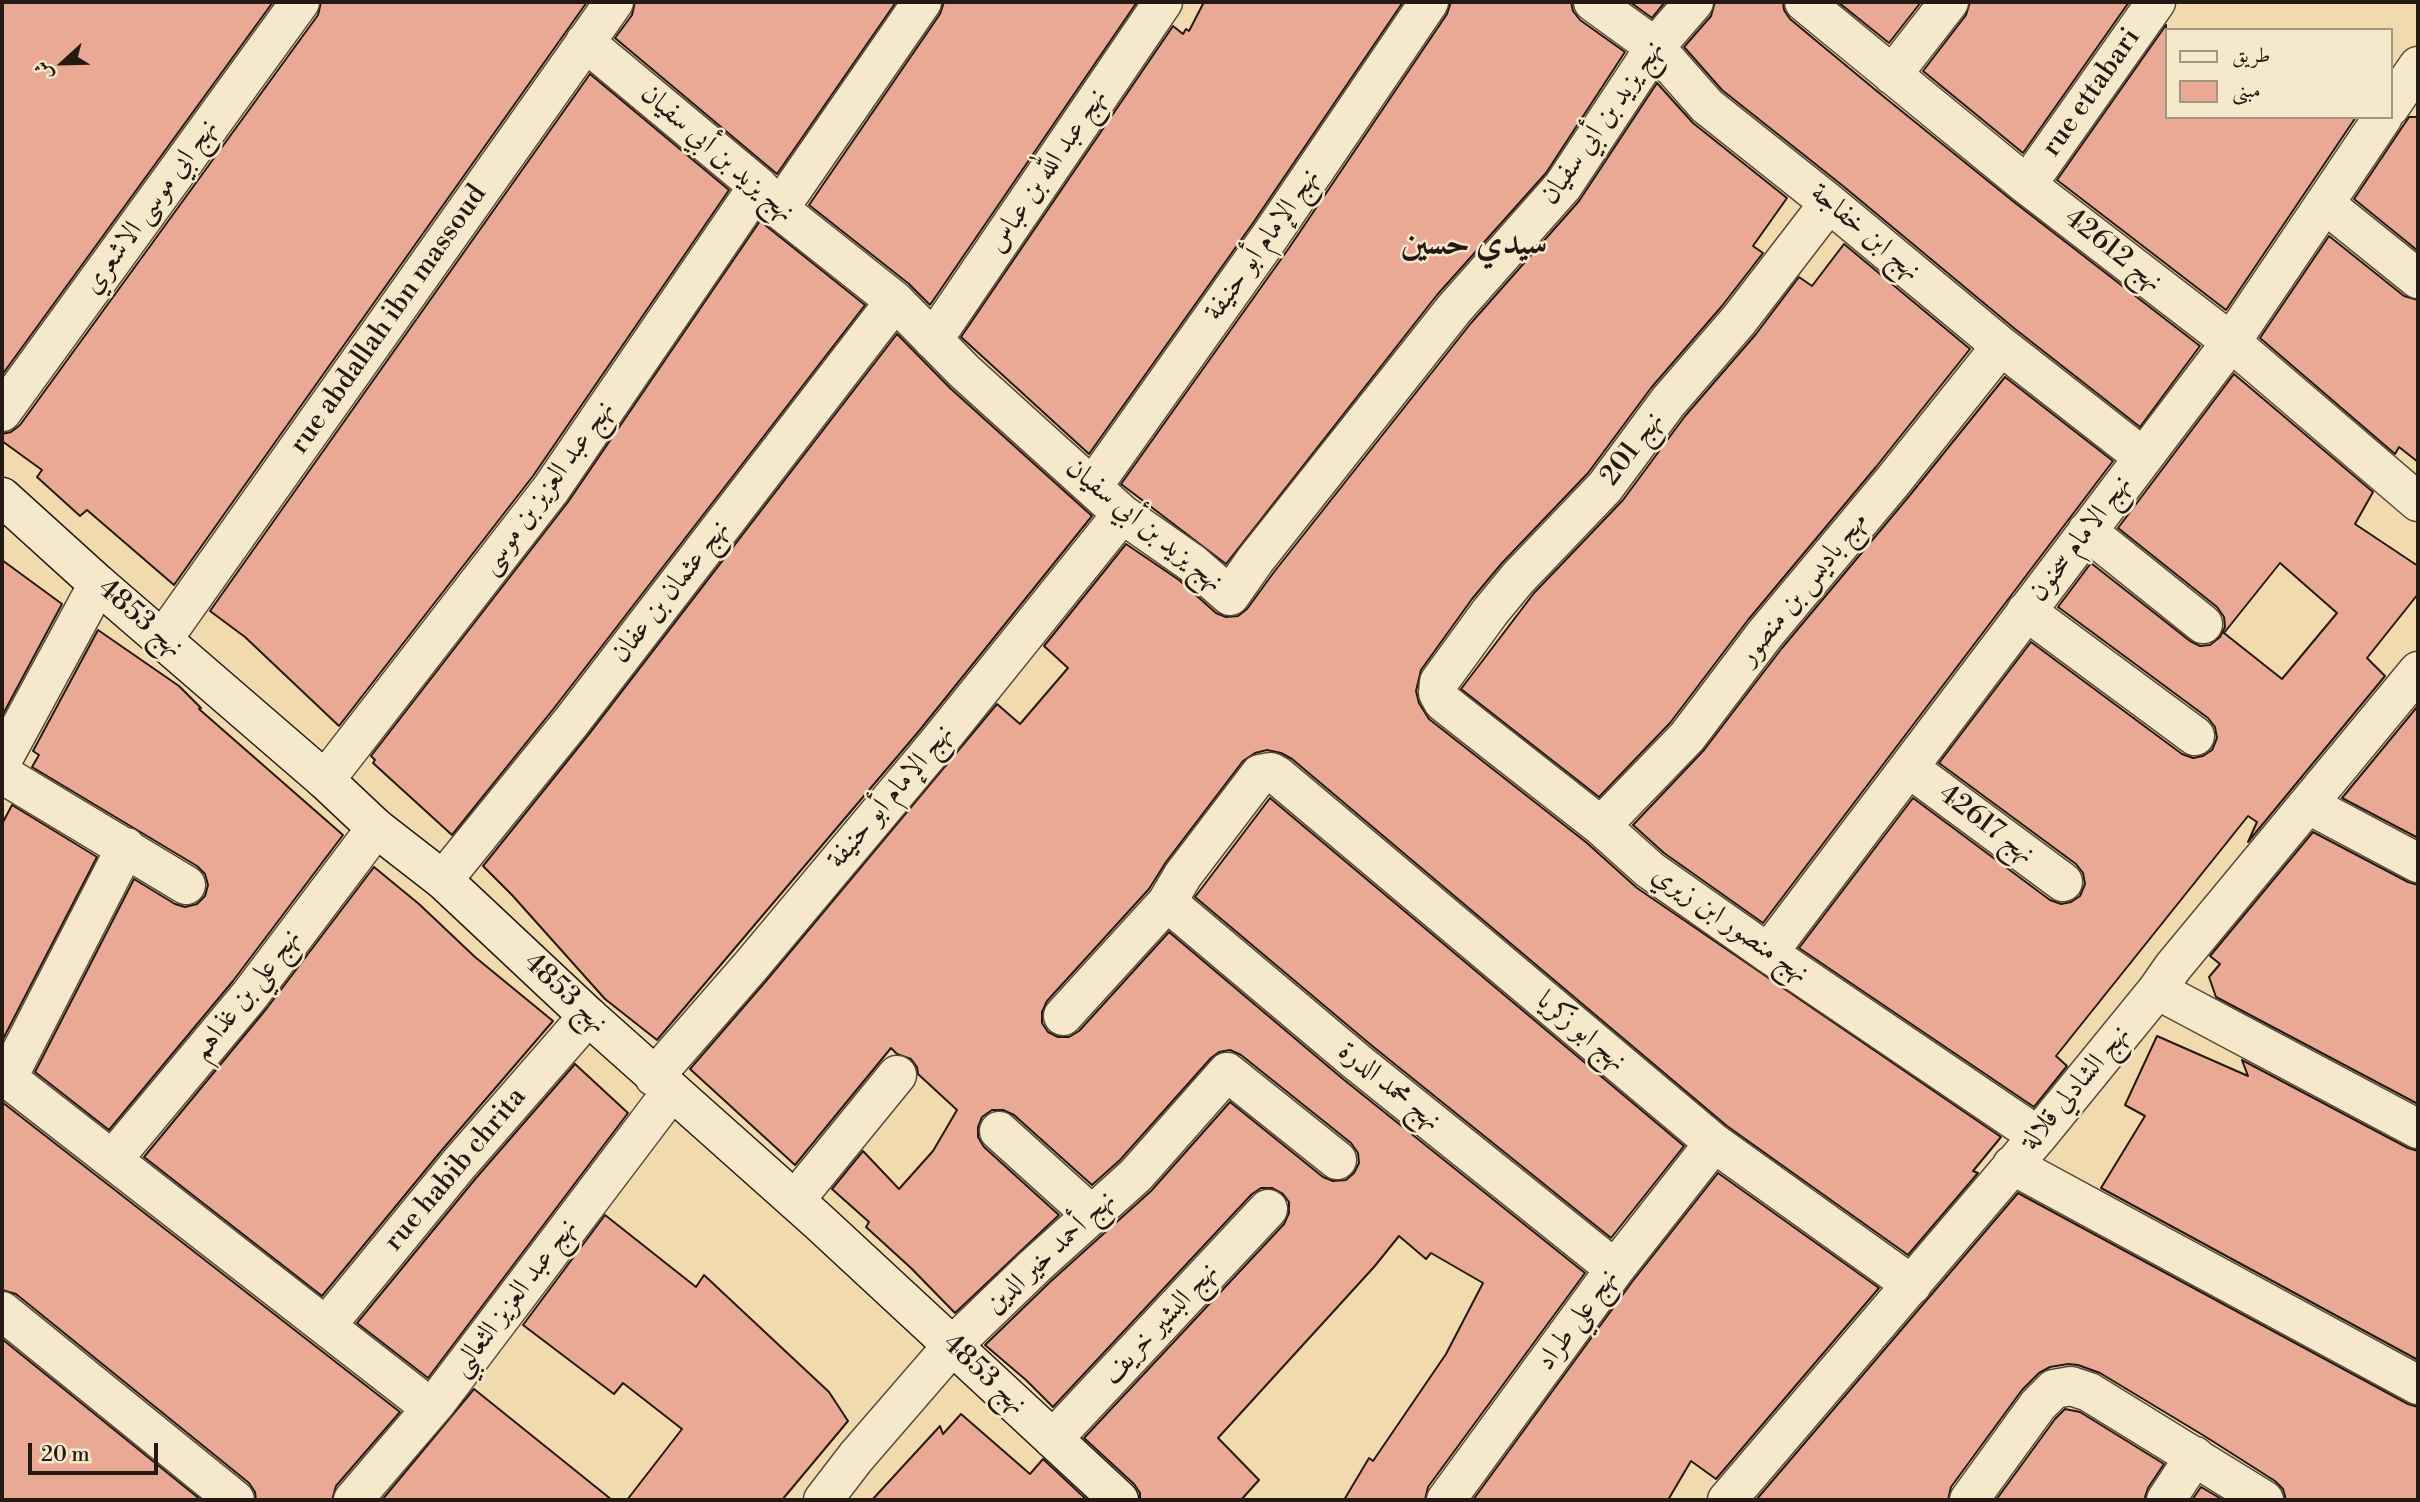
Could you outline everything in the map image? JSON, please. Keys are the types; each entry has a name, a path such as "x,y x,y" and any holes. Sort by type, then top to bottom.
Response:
{"street":[{"name":"نهج ابي موسى الاشعري","path":"2,412 300,2"},
{"name":"rue abdallah ibn massoud","path":"163,639 614,2"},
{"name":"نهج عبد العزيز بن موسى","path":"325,780 551,489 768,198 922,2"},
{"name":"نهج عبد الله بن عباس","path":"933,340 1163,2"},
{"name":"نهج الإمام أبو حنيفة","path":"1093,485 1271,236 1429,2"},
{"name":"نهج ابن خفاجة","path":"1593,2 1655,47 1707,106 1829,202 2001,346 2143,457"},
{"name":"نهج يزيد بن أبي سفيان","path":"585,42 768,198 895,301 1027,429 1122,513 1192,563 1230,596 1256,559 1454,309 1563,186 1655,47 1694,2"},
{"name":"نهج 42612","path":"1804,2 2027,185 2231,342 2418,502"},
{"path":"1892,75 1949,2"},
{"name":"rue ettabari","path":"2027,185 2157,2"},
{"path":"2392,104 2418,66"},
{"name":"نهج الامام سحنون","path":"1769,953 2231,342 2383,119"},
{"name":"نهج 201","path":"1438,694 1439,682 1490,612 1518,578 1605,487 1668,402 1739,320 1829,202"},
{"path":"2325,204 2418,279"},
{"name":"نهج عثمان بن عفان","path":"443,880 572,721 895,301"},
{"name":"مهج باديس بن منصور","path":"1601,826 1687,737 1765,634 2001,346"},
{"name":"نهج 4853","path":"2,496 376,828 443,880 588,1016 795,1200 1119,1500"},
{"name":"نهج الإمام أبو حنيفة","path":"663,1084 751,967 936,745 1122,513"},
{"path":"2087,531 2203,624"},
{"path":"98,584 4,756 126,847 186,885"},
{"path":"2026,611 2195,736"},
{"name":"نهج الشادلي قلالة","path":"1727,1500 2038,1136 2173,967 2418,671"},
{"name":"نهج منصور ابن زيري","path":"1438,694 1443,702 1601,826 1650,870 2038,1136"},
{"name":"نهج 42617","path":"1909,768 2063,882"},
{"name":"نهج ابو زكريا","path":"1167,902 1183,875 1260,774 1271,772 1714,1143 1912,1285"},
{"path":"2309,805 2418,863"},
{"name":"نهج علي بن غذاهم","path":"113,1159 250,995 376,828"},
{"path":"126,847 5,1075 431,1408"},
{"path":"1063,1016 1167,902"},
{"name":"نهج محمد الدرة","path":"1167,902 1357,1062 1615,1269"},
{"path":"2157,990 2418,1129"},
{"name":"rue habib chrita","path":"326,1326 459,1164 588,1016"},
{"name":"نهج أحمد خير الدين","path":"823,1500 856,1457 952,1346 1136,1175 1227,1072 1337,1160"},
{"path":"795,1200 897,1075"},
{"name":"نهج عبد العزيز الثعالبي","path":"353,1500 431,1408 663,1084"},
{"path":"999,1131 1091,1215"},
{"name":"نهج علي طراد","path":"1446,1500 1615,1269 1714,1143"},
{"path":"2012,1165 2418,1385"},
{"name":"نهج البشير خريف","path":"1053,1439 1268,1209"},
{"path":"2,1311 235,1500"},
{"path":"1969,1500 2039,1405 2059,1387 2083,1389 2264,1500"},
{"path":"2166,1500 2195,1457"}],"building":[{"path":"2,2 273,2 2,375"},
{"path":"321,2 587,2 174,585 87,510 80,516 37,477 42,470 2,441 2,434 11,432 20,425 318,15"},
{"path":"635,2 896,2 777,174 615,38 632,15"},
{"path":"944,2 1137,2 930,305 909,284 809,205 940,14"},
{"path":"1204,2 1403,2 1253,223 1089,454 961,337 1173,26 1183,34 1186,29 1189,31"},
{"path":"1451,2 1571,2 1573,11 1580,20 1625,52 1546,173 1437,295 1226,564 1121,484 1289,248 1447,14"},
{"path":"1630,2 1665,2 1652,18"},
{"path":"1715,2 1783,2 1784,10 1790,19 1878,92 2014,202 2200,346 2140,427 2015,329 1722,90 1684,47 1711,16"},
{"path":"1838,2 1921,2 1889,43"},
{"path":"1970,2 2129,2 2023,153 1923,71 1966,15"},
{"path":"2166,25 2164,119 2355,119 2226,310 2057,180"},
{"path":"590,74 729,190 533,476 339,726 245,637 210,611"},
{"path":"1657,83 1693,123 1787,198 1753,246 1763,253 1722,306 1651,388 1588,473 1502,563 1472,599 1421,670 1416,691 1419,703 1429,719 1587,843 1637,888 2001,1137 1973,1171 1978,1173 1908,1255 1727,1126 1292,759 1267,750 1255,753 1243,761 1166,862 1149,889 1047,1001 1042,1012 1042,1023 1048,1032 1058,1037 1069,1037 1079,1031 1169,932 1343,1079 1585,1273 1428,1487 1425,1500 1344,1500 1369,1458 1373,1461 1446,1354 1483,1283 1431,1253 1426,1259 1399,1236 1218,1438 1259,1480 1241,1500 1140,1500 1140,1493 1134,1484 1084,1438 1284,1224 1289,1213 1289,1202 1283,1194 1272,1188 1261,1188 1252,1194 1053,1407 985,1345 1151,1191 1230,1102 1323,1177 1333,1181 1346,1180 1354,1173 1359,1163 1358,1153 1351,1143 1241,1055 1230,1050 1219,1052 1211,1058 1120,1160 1092,1185 1014,1115 1003,1110 992,1110 982,1117 978,1127 978,1137 984,1147 1059,1215 955,1313 866,1227 869,1222 832,1189 863,1151 899,1189 933,1151 957,1110 918,1074 911,1059 897,1054 891,1048 795,1165 690,1069 997,704 1020,724 1068,668 1044,646 1126,544 1179,580 1216,613 1226,617 1238,616 1247,609 1471,323 1579,201"},
{"path":"2409,117 2418,117 2418,251 2354,199"},
{"path":"760,221 865,305 555,707 452,835 373,763 375,760 371,756 568,502"},
{"path":"2329,236 2404,296 2418,300 2418,462 2399,447 2395,454 2260,338"},
{"path":"1844,244 1970,349 1748,620 1670,723 1599,797 1461,689 1534,593 1623,500 1685,416 1756,334 1799,277 1812,286"},
{"path":"897,334 950,388 1092,516 919,731 657,1040 605,999 483,866 589,734"},
{"path":"2234,374 2373,492 2355,524 2418,566 2418,594 2367,658 2385,676 2248,842 2257,822 2248,816 2056,1056 2067,1066 2034,1107 1799,948 1913,798 2050,900 2061,904 2080,896 2085,884 2083,873 2076,864 1939,763 2031,642 2182,754 2193,758 2212,750 2217,738 2215,727 2208,718 2058,607 2091,563 2190,641 2200,646 2210,645 2220,637 2225,627 2224,617 2217,607 2118,528","holes":["2280,563 2337,613 2282,679 2224,633"]},
{"path":"2005,377 2113,461 1763,923 1664,853 1633,825 1704,750 1782,648"},
{"path":"2,560 62,604 2,716"},
{"path":"98,630 179,686 201,708 199,709 343,835 233,981 109,1130 35,1072 134,879 175,904 185,907 197,904 205,896 208,885 205,874 197,866 32,767 39,755 33,751"},
{"path":"2418,708 2418,838 2342,798"},
{"path":"1270,798 1684,1146 1611,1238 1371,1045 1195,897"},
{"path":"12,805 97,857 2,1041 2,824"},
{"path":"2313,832 2418,885 2418,1104 2216,997 2209,977 2220,964 2210,956"},
{"path":"374,867 419,904 475,957 553,1021 322,1296 144,1157 267,1008"},
{"path":"2157,1036 2248,1076 2242,1060 2418,1151 2418,1360 2101,1188 2145,1116 2125,1105"},
{"path":"575,1064 628,1113 428,1378 357,1323 476,1178"},
{"path":"2,1102 400,1412 336,1486 332,1500 256,1500 255,1492 249,1483 16,1294 2,1290"},
{"path":"1718,1173 1879,1288 1716,1479 1691,1461 1668,1500 1473,1500 1632,1282"},
{"path":"2018,1193 2418,1407 2418,1500 2286,1500 2283,1489 2275,1481 2206,1437 2100,1373 2068,1364 2050,1367 2039,1373 2022,1390 1951,1487 1948,1500 1756,1500"},
{"path":"605,1215 696,1287 704,1275 829,1392 848,1421 782,1500 627,1500 682,1429 623,1383 614,1394 523,1325"},
{"path":"2,1339 201,1500 2,1500"},
{"path":"474,1389 612,1500 382,1500"},
{"path":"2065,1409 2080,1412 2164,1464 2148,1488 2144,1500 1996,1500"},
{"path":"961,1414 1030,1474 1043,1459 1087,1500 872,1500 940,1426 943,1434"},
{"path":"2201,1487 2223,1500 2192,1500"}],"district":[{"name":"سيدي حسين","path":"1474,245"}]}
